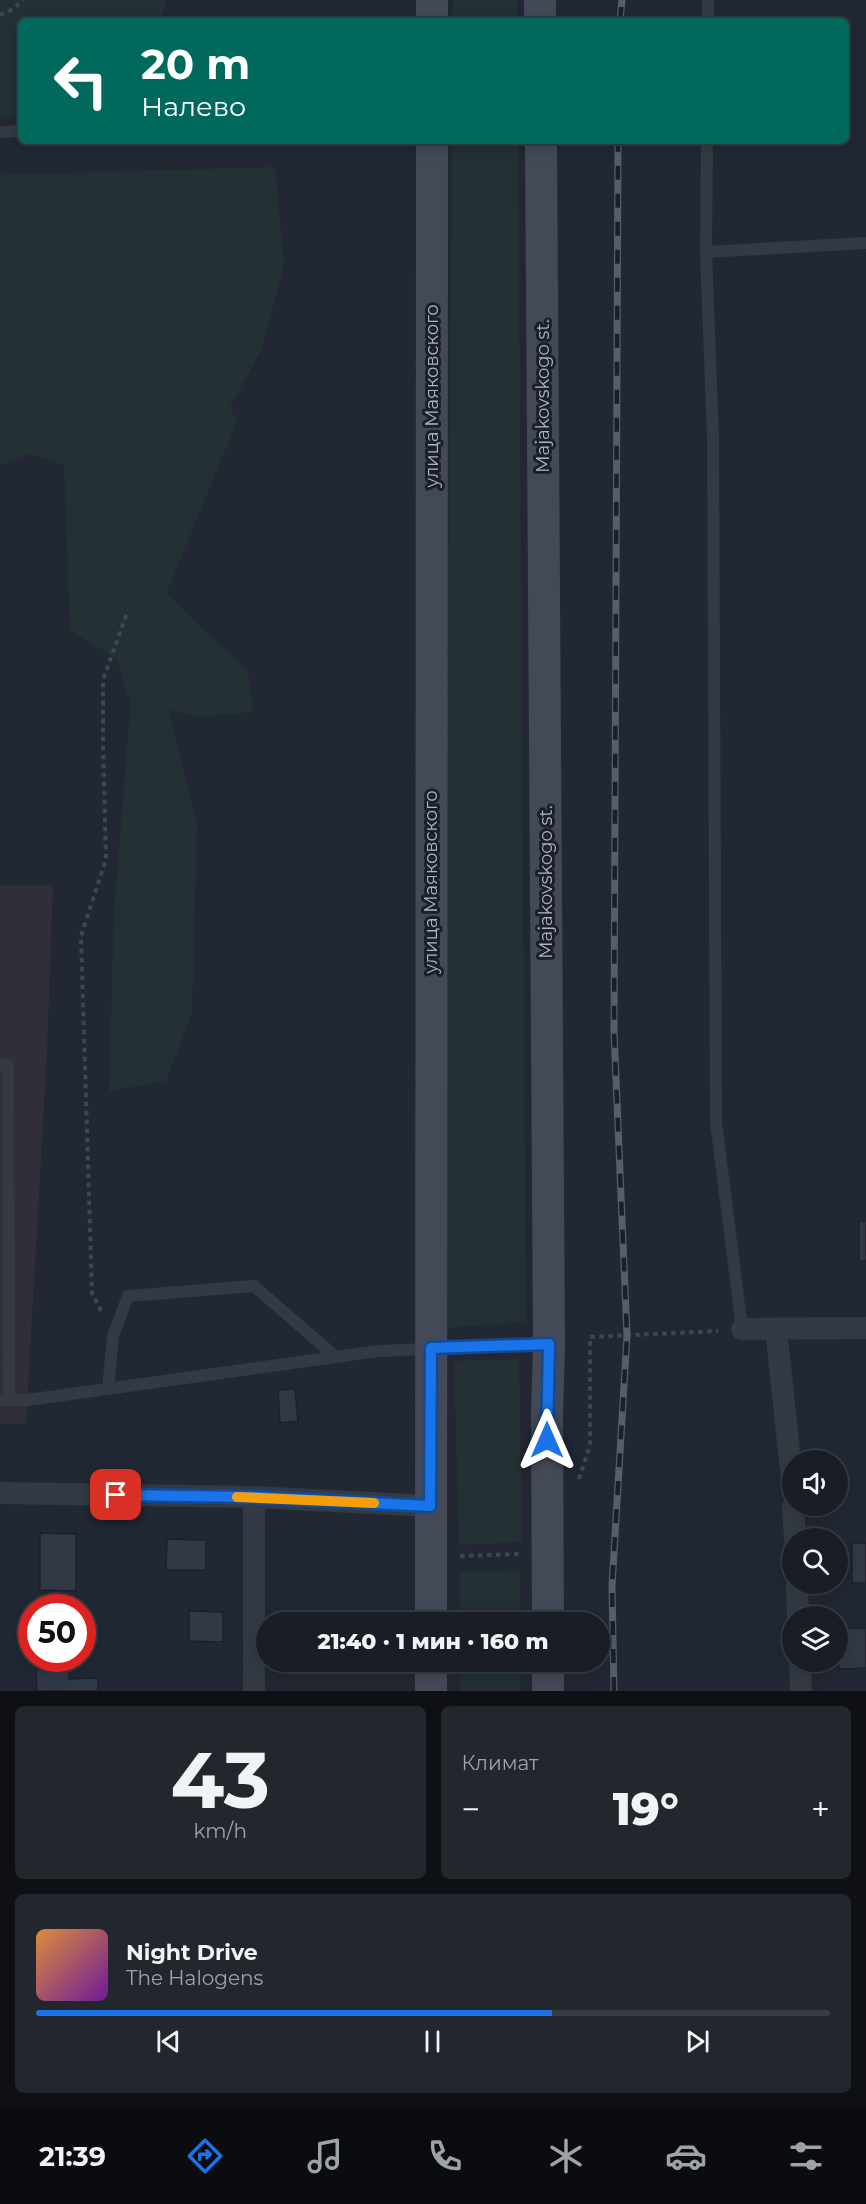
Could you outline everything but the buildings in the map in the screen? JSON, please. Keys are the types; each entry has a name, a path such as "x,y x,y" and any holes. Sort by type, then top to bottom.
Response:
{"main road":[{"path":"432,0 432,18"},
{"path":"540,0 540,18"},
{"name":"улица Маяковского","path":"431,1612 432,144"},
{"name":"Majakovskogo st.","path":"541,144 549,1344 548,1612"},
{"path":"431,1672 431,1691"},
{"path":"548,1672 548,1691"}],"street":[{"path":"742,1329 866,1328"},
{"path":"776,1329 789,1450"},
{"path":"0,1493 254,1497 430,1506"},
{"path":"254,1497 254,1691"},
{"path":"800,1672 801,1691"}],"lane":[{"path":"708,0 708,18"},
{"path":"0,132 18,131"},
{"path":"707,144 706,252 713,449 716,1122 742,1329"},
{"path":"706,252 866,243"},
{"path":"0,1065 8,1065 4,1400 28,1400 378,1351 549,1344"},
{"path":"108,1389 113,1336 128,1296 254,1286 336,1357"}],"path":[{"path":"0,15 13,9 24,0"},
{"path":"113,1336 92,1293 81,936 106,860 103,680 128,610"},
{"path":"590,1445 590,1337 742,1329"}],"shaded area":[{"path":"0,0 166,0 162,18 18,18 18,117 0,117"},
{"path":"453,0 517,0 517,18 452,18"},
{"path":"452,144 518,144 526,1322 446,1328 446,855"},
{"path":"275,167 284,265 262,349 230,407 237,421 166,594 248,671 253,712 198,717 169,710 197,825 192,1013 166,1081 109,1091 114,913 131,699 128,698 117,659 70,630 64,465 30,454 0,465 0,175"},
{"path":"0,885 53,885 47,1051 26,1424 0,1424"},
{"path":"519,1359 522,1542 459,1545 454,1361"},
{"path":"520,1571 520,1612 460,1612 460,1572"},
{"path":"460,1672 520,1672 520,1691 460,1691"}],"railway":[{"path":"620,18 622,0"},
{"path":"614,1691 612,1586 627,1335 614,1032 618,144"}],"slow traffic":[{"path":"237,1497 374,1503"}],"route":[{"path":"116,1495 254,1497 430,1506 431,1348 549,1344 547,1440"}]}
